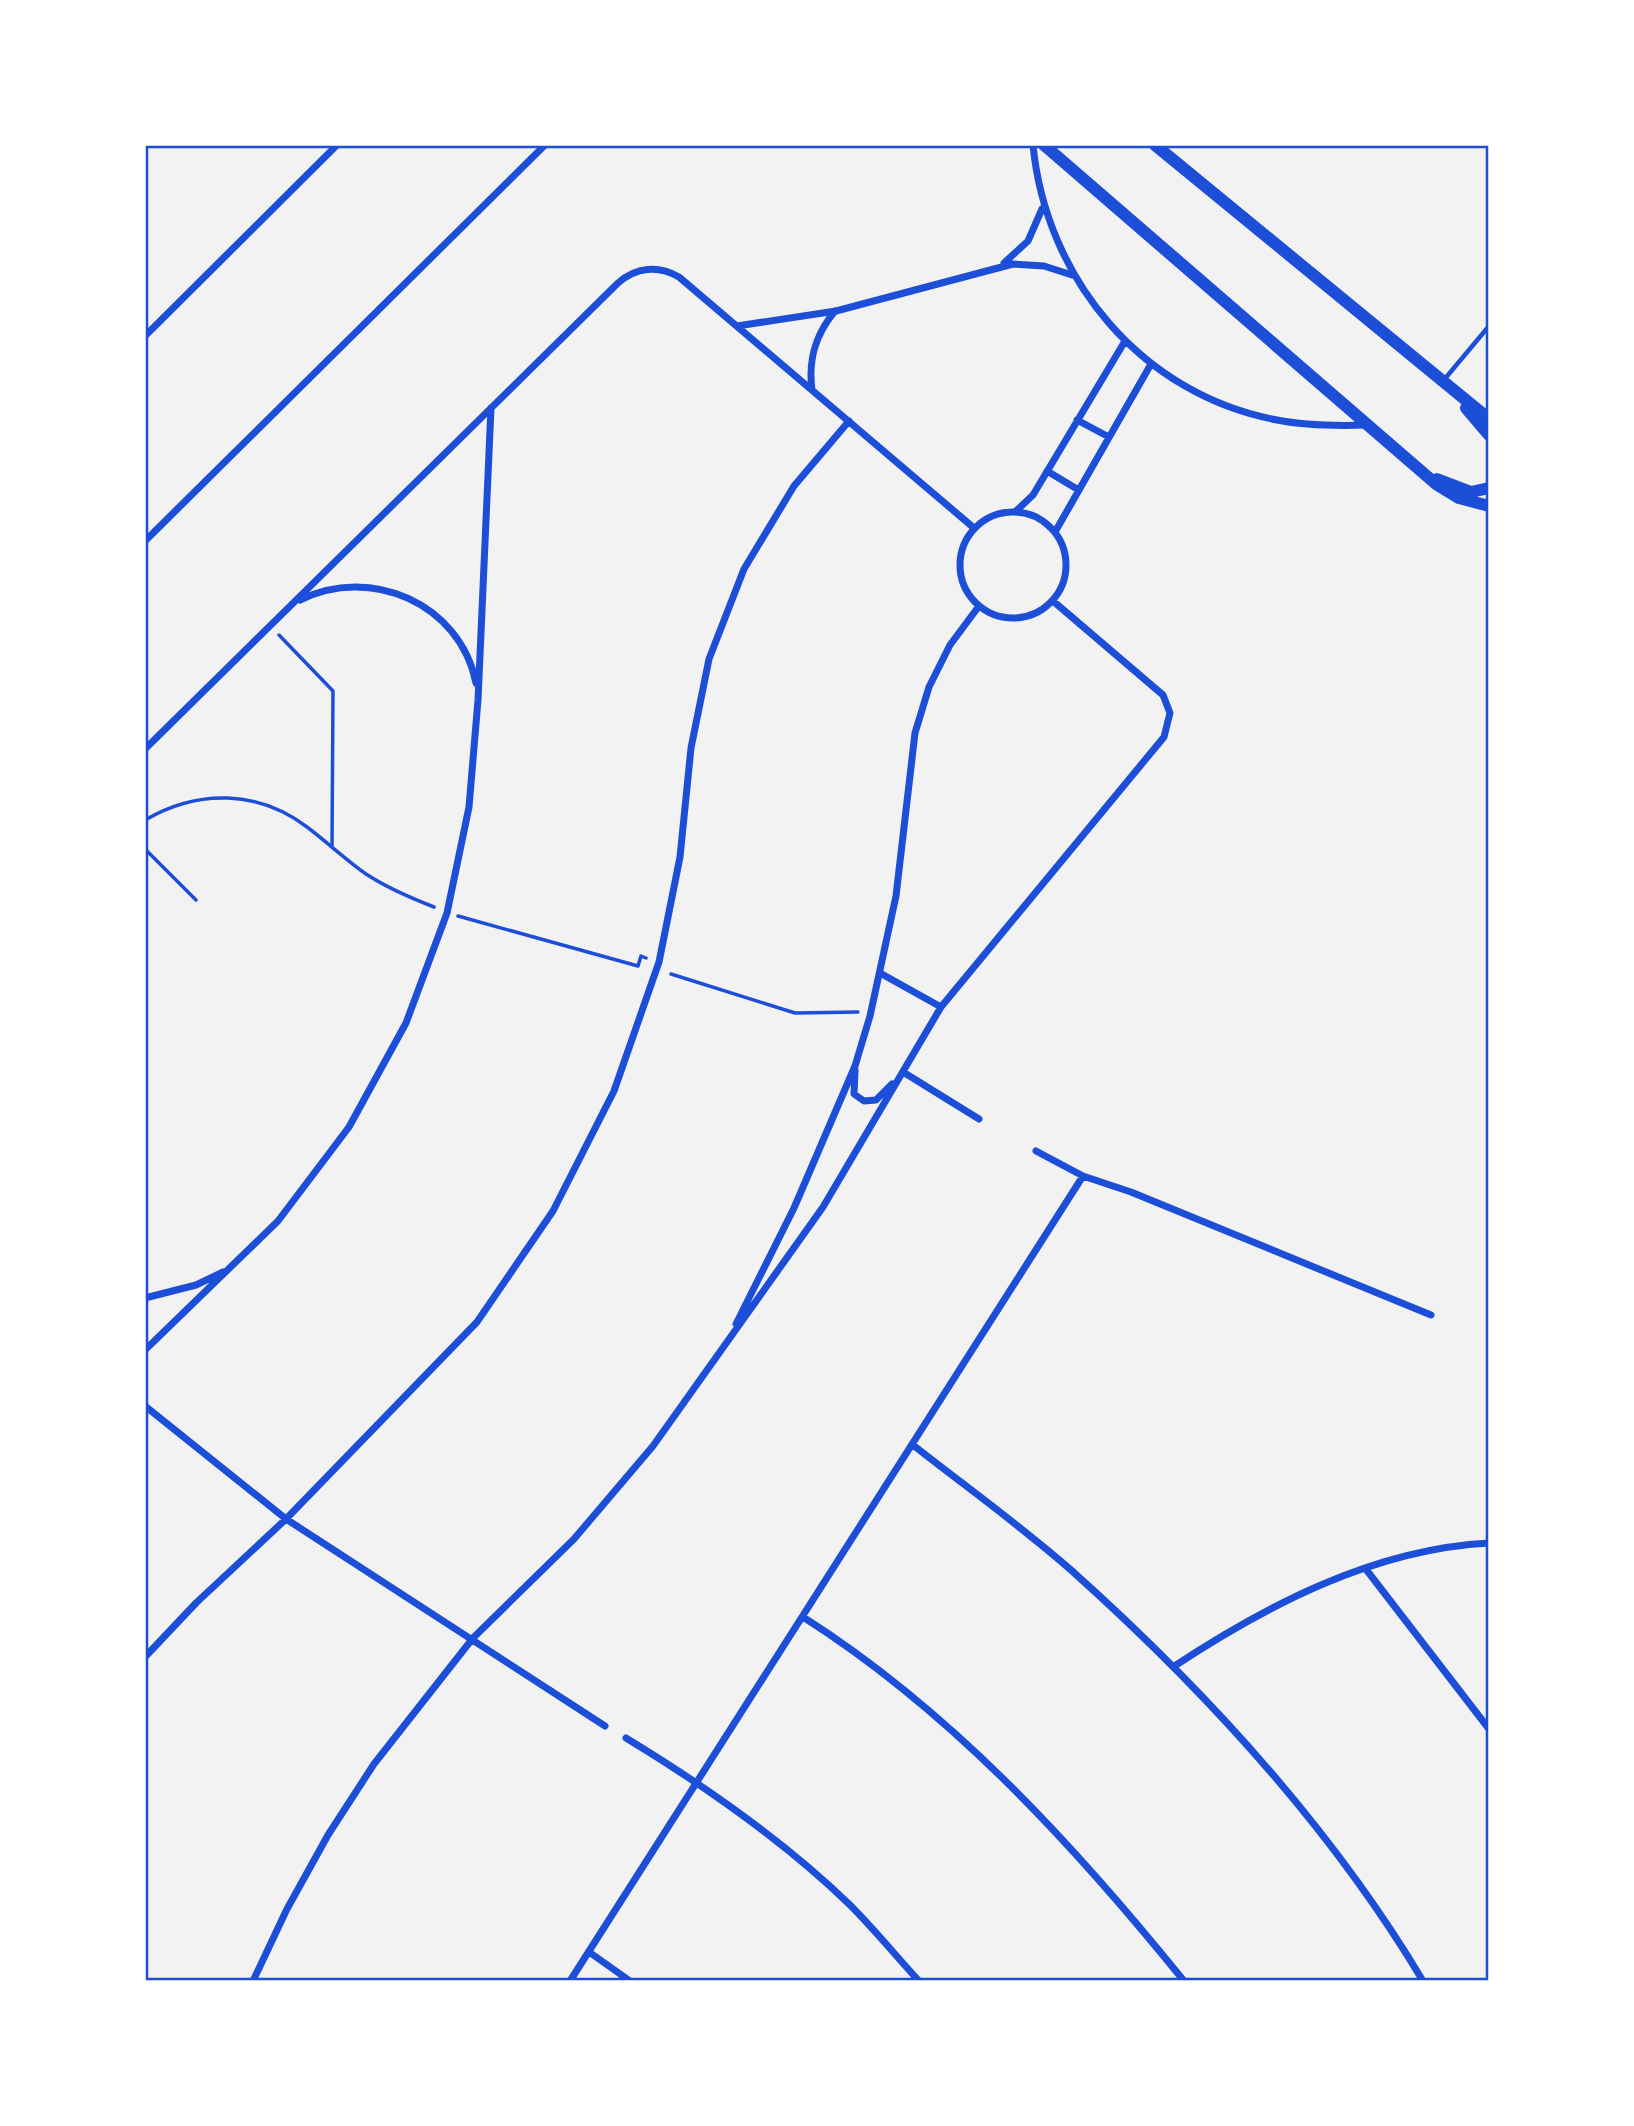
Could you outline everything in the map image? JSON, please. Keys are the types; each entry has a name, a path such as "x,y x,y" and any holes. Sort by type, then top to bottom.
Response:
{"main road":[{"path":"1045,145 1424,473 1459,498 1489,506"},
{"path":"1155,145 1489,419"},
{"path":"1443,382 1489,435"},
{"path":"1424,473 1471,492 1489,488"}],"street":[{"path":"145,335 337,145"},
{"path":"145,541 545,145"},
{"path":"1033,145 1043,205 1056,242 1073,275 1097,310 1125,341 1151,364 1190,389 1243,411 1276,420 1322,426 1368,425"},
{"path":"997,267 1019,252 1028,242 1041,218 1043,205"},
{"path":"737,326 836,311 997,267 1036,264 1073,275"},
{"path":"146,748 618,283 631,274 647,269 664,270 679,276 974,528"},
{"path":"812,390 811,362 814,348 826,322 836,311"},
{"path":"1015,512 1033,495 1125,341"},
{"path":"1055,532 1107,436 1151,364"},
{"path":"145,1350 278,1221 349,1127 406,1023 447,912 469,807 478,700 491,408"},
{"path":"1077,420 1107,436"},
{"path":"145,1657 195,1603 286,1519 477,1322 554,1211 614,1091 659,962 680,857 691,748 709,659 744,569 794,486 849,421"},
{"path":"1047,471 1077,489"},
{"path":"1015,512 1030,514 1055,532 1066,559 1066,574 1053,601 1025,617 1009,618 979,606 962,583 959,568 965,540 974,528 993,516 1015,512"},
{"path":"293,604 332,588 352,586 373,587 413,600 431,611 459,641 475,679 478,700"},
{"path":"253,1981 287,1909 374,1764 473,1638 574,1539 653,1446 823,1207 941,1007 1164,737 1170,713 1159,690 1053,601"},
{"path":"725,1347 794,1208 855,1066 880,973 896,896 915,733 929,687 950,645 979,606"},
{"path":"880,973 941,1007"},
{"path":"855,1066 854,1094 864,1101 881,1097 903,1072"},
{"path":"903,1072 979,1119"},
{"path":"1036,1151 1083,1176 1131,1192 1430,1315"},
{"path":"570,1981 1083,1176"},
{"path":"145,1298 196,1285 229,1268"},
{"path":"145,1406 286,1519 605,1726"},
{"path":"913,1445 1070,1569 1173,1667 1313,1822 1401,1944 1423,1981"},
{"path":"1173,1667 1294,1595 1365,1569 1450,1545 1489,1543"},
{"path":"1365,1569 1489,1729"},
{"path":"803,1617 836,1638 959,1736 1089,1867 1184,1981"},
{"path":"626,1738 698,1781 733,1807 849,1905 919,1981"},
{"path":"589,1952 630,1981"}],"lane":[{"path":"1443,382 1489,326"}],"path":[{"path":"270,626 333,691 332,848"},
{"path":"145,820 165,809 207,797 250,800 290,815 368,875 396,891 447,912"},
{"path":"145,849 195,901"}]}
